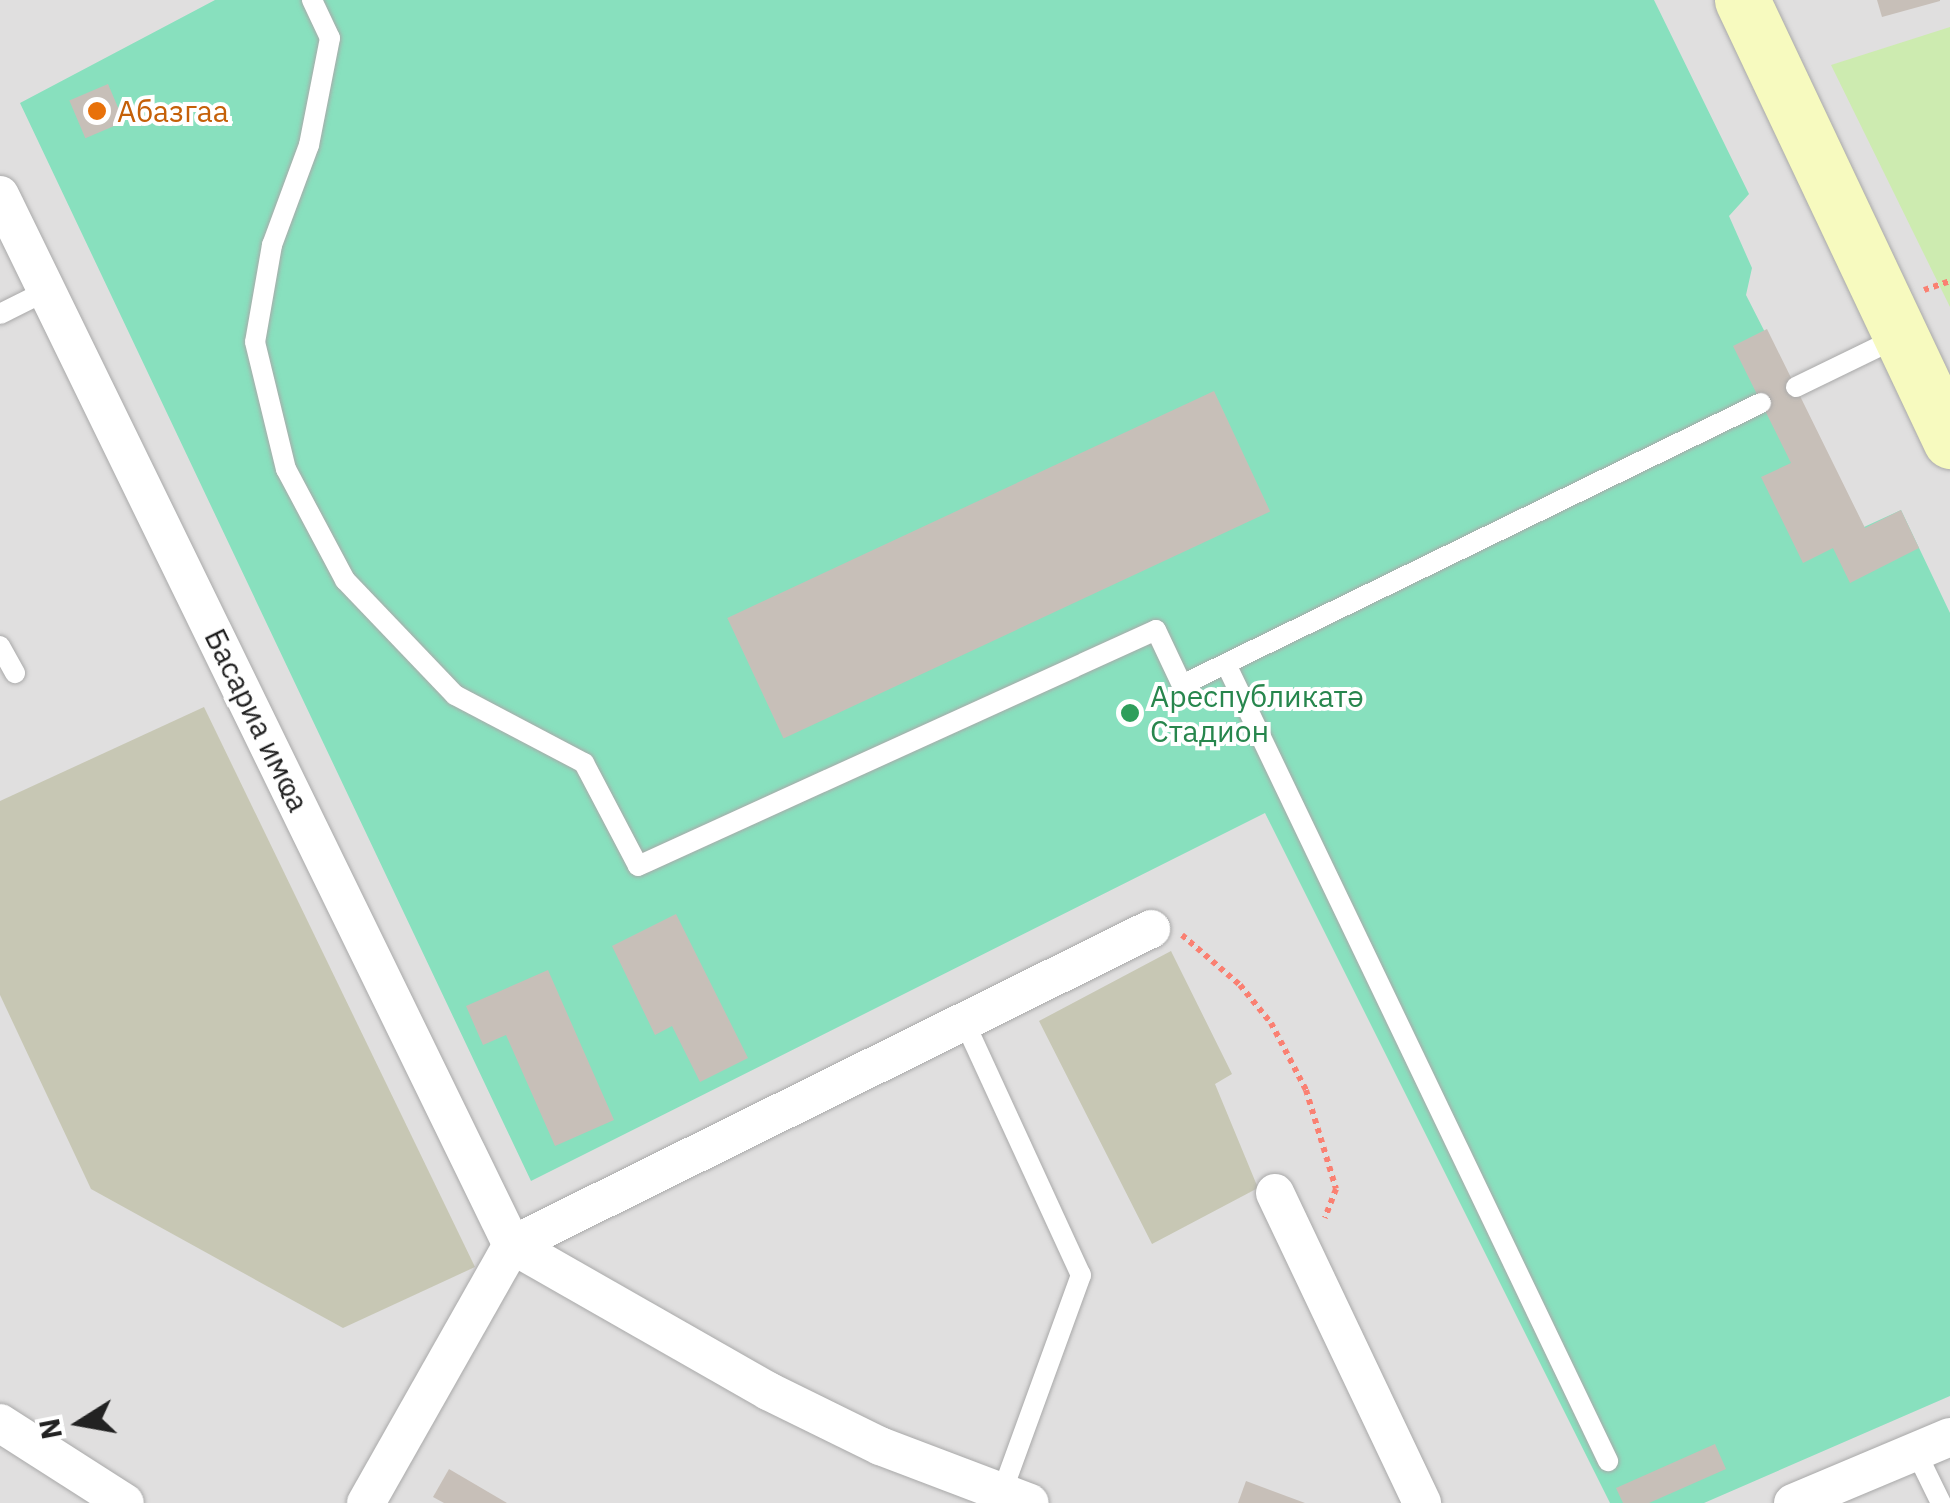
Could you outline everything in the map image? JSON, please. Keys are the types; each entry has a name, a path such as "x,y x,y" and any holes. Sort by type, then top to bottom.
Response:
{"main road":[{"path":"1742,0 1950,441"}],"street":[{"name":"Басариа имҩа","path":"0,195 512,1245"},
{"path":"366,1503 512,1245 1151,929"},
{"path":"1275,1194 1422,1503"},
{"path":"512,1245 768,1391 880,1446 1016,1497"},
{"path":"0,1423 125,1503"},
{"path":"1793,1503 1933,1444"}],"lane":[{"path":"312,0 330,38 309,145 272,245 254,342 286,469 345,580 455,696 584,762 638,866 1156,630 1182,685 1762,403"},
{"path":"0,314 46,291"},
{"path":"1796,387 1901,336"},
{"path":"0,646 15,672"},
{"path":"1226,664 1608,1460"},
{"path":"964,1022 1082,1275 1016,1497"},
{"path":"1933,1444 1941,1503"}],"path":[{"path":"1151,929 1180,934 1240,985 1271,1023 1306,1090 1336,1189 1326,1217 1299,1244"}],"shaded area":[{"name":"Ареспубликатә Стадион","path":"0,0 1950,0 1950,1503 0,1503"},
{"path":"204,707 475,1267 343,1328 91,1189 0,995 0,801"},
{"path":"1171,951 1232,1074 1215,1084 1258,1188 1152,1244 1039,1021"}],"green space":[{"name":"Ареспубликатә Стадион","path":"215,0 1654,0 1749,194 1729,216 1752,268 1746,295 1864,527 1901,510 1950,613 1950,1396 1704,1503 1610,1503 1265,813 531,1181 20,103"},
{"path":"1950,27 1950,307 1831,65"}],"building":[{"path":"1877,0 1940,0 1940,1 1882,17"},
{"name":"Абазгаа","path":"108,84 124,122 85,138 69,100"},
{"path":"1767,329 1865,528 1901,510 1919,548 1850,583 1833,548 1803,563 1761,477 1791,463 1733,346"},
{"path":"1214,391 1270,512 784,738 727,618"},
{"path":"676,914 748,1058 700,1082 672,1026 655,1035 612,946"},
{"path":"548,970 614,1120 555,1146 506,1035 483,1045 466,1006"},
{"path":"1715,1444 1726,1469 1649,1503 1623,1503 1616,1488"},
{"path":"449,1469 507,1503 444,1503 433,1497"},
{"path":"1246,1481 1305,1503 1238,1503"}],"place":[{"name":"Абазгаа","path":"97,111"},
{"name":"Ареспубликатә Стадион","path":"1130,713"}]}
